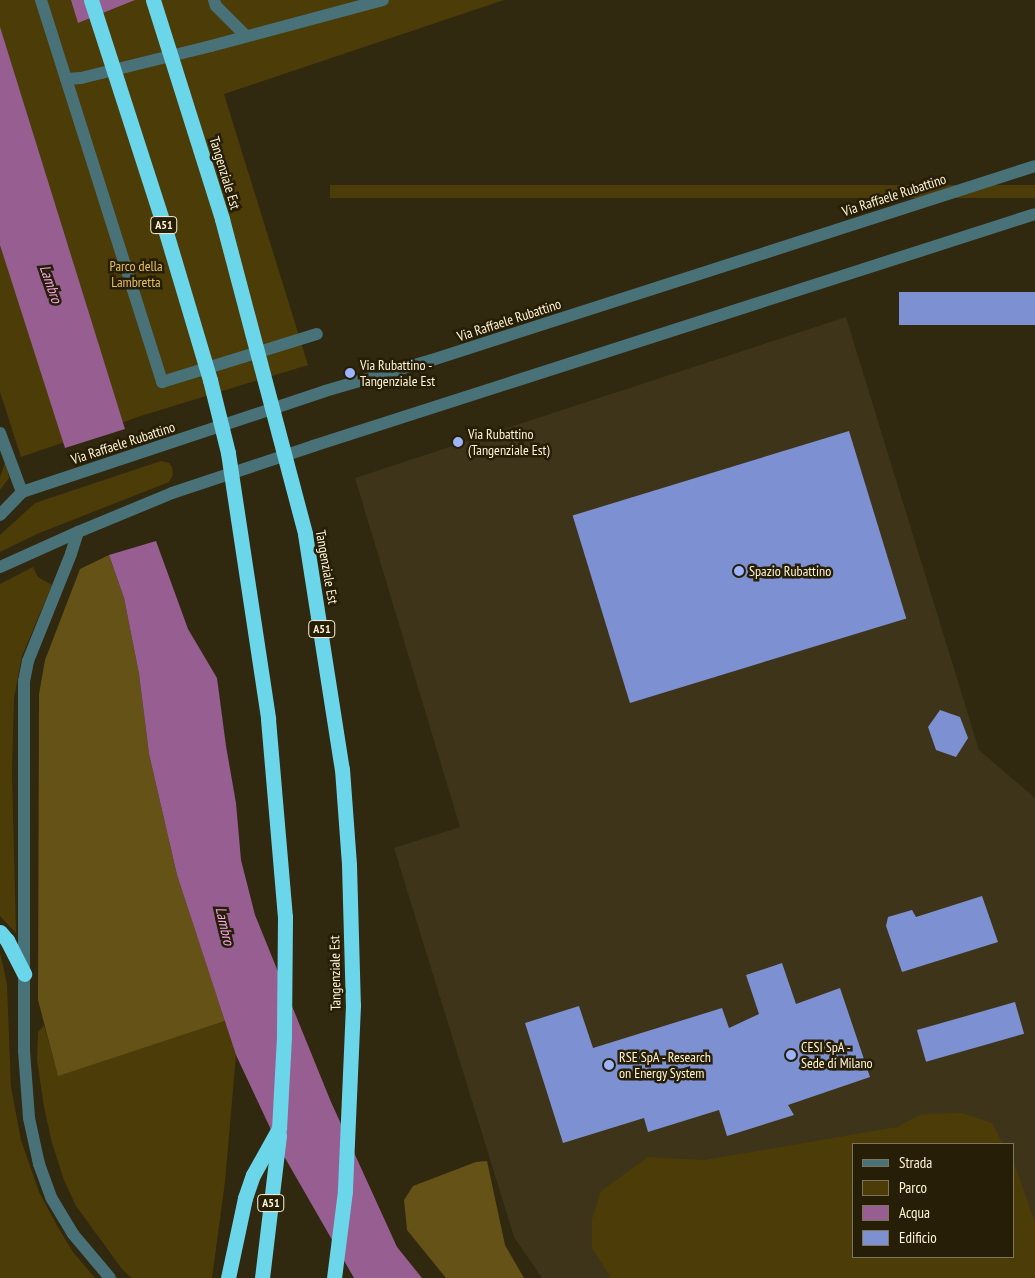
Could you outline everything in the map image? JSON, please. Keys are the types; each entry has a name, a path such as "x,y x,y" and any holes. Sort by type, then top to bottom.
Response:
{"highway":[{"name":"A51","path":"91,0 168,239 210,380 228,453 268,719 285,917 284,1037 279,1128 262,1278"},
{"name":"Tangenziale Est","path":"154,0 222,218 305,534 342,769 349,865 353,1004 345,1191 334,1278"},
{"path":"0,932 7,940 24,974"},
{"path":"228,1278 245,1198 253,1175 279,1128"}],"street":[{"path":"41,0 162,382 317,334"},
{"path":"214,0 216,6 245,35"},
{"path":"66,79 81,78 211,46 364,3 383,0"},
{"name":"Via Raffaele Rubattino","path":"0,515 22,492 325,391 432,360 1035,166"},
{"path":"0,567 172,493 1035,214"},
{"path":"0,433 22,492"},
{"path":"78,532 28,662 24,681 22,808 24,1050 29,1118 39,1164 52,1199 73,1234 110,1278"}],"shaded area":[{"path":"846,317 979,750 1035,798 1035,1278 542,1278 514,1237 394,848 460,827 355,478"},
{"path":"109,555 124,598 139,674 149,754 177,875 225,1021 58,1076 38,1000 39,694 45,660 80,569"},
{"path":"487,1161 505,1245 524,1278 446,1278 407,1230 404,1200 413,1186 476,1162"}],"green space":[{"name":"Parco della Lambretta","path":"0,0 504,0 224,94 308,365 144,415 21,457 0,392"},
{"path":"330,185 1035,185 1035,198 330,198"},
{"path":"6,460 9,478 0,490 0,477"},
{"path":"161,461 169,463 172,467 173,475 169,482 37,534 0,552 0,535 35,503"},
{"path":"33,567 38,577 52,585 22,656 14,698 12,773 16,933 0,916 0,584"},
{"path":"0,952 7,984 11,1087 21,1140 39,1192 73,1252 95,1278 0,1278"},
{"path":"225,1021 236,1055 225,1182 212,1278 131,1278 122,1269 76,1206 64,1180 52,1143 44,1107 37,1060 38,1032 44,1025 58,1075"},
{"path":"962,1113 992,1123 1002,1143 852,1143 852,1258 1015,1258 1015,1166 1035,1222 1035,1278 611,1278 592,1248 592,1219 601,1191 648,1157 705,1160 897,1127 922,1114"}],"water":[{"path":"71,0 135,0 78,23"},
{"name":"Lambro","path":"0,27 125,429 65,448 0,245"},
{"name":"Lambro","path":"156,541 188,629 217,678 236,803 241,860 255,915 331,1102 397,1247 422,1278 354,1278 281,1151 236,1055 177,875 149,754 139,674 124,598 109,555"}],"building":[{"path":"899,292 1035,292 1035,325 899,325"},
{"path":"849,431 906,618 630,703 573,515"},
{"path":"940,710 960,717 968,738 956,757 936,750 928,727"},
{"path":"982,896 998,942 902,972 886,926 888,917 912,910 916,917"},
{"path":"782,963 796,1004 840,988 870,1077 788,1105 794,1115 727,1136 719,1110 648,1132 644,1118 563,1143 525,1023 579,1006 593,1048 722,1008 729,1028 759,1014 746,975"},
{"path":"1015,1002 1024,1034 926,1062 917,1030"}],"place":[{"name":"Via Rubattino - Tangenziale Est","path":"350,373"},
{"name":"Via Rubattino (Tangenziale Est)","path":"458,442"},
{"name":"Spazio Rubattino","path":"739,571"},
{"name":"CESI SpA - Sede di Milano","path":"791,1055"},
{"name":"RSE SpA - Research on Energy System","path":"609,1065"}]}
